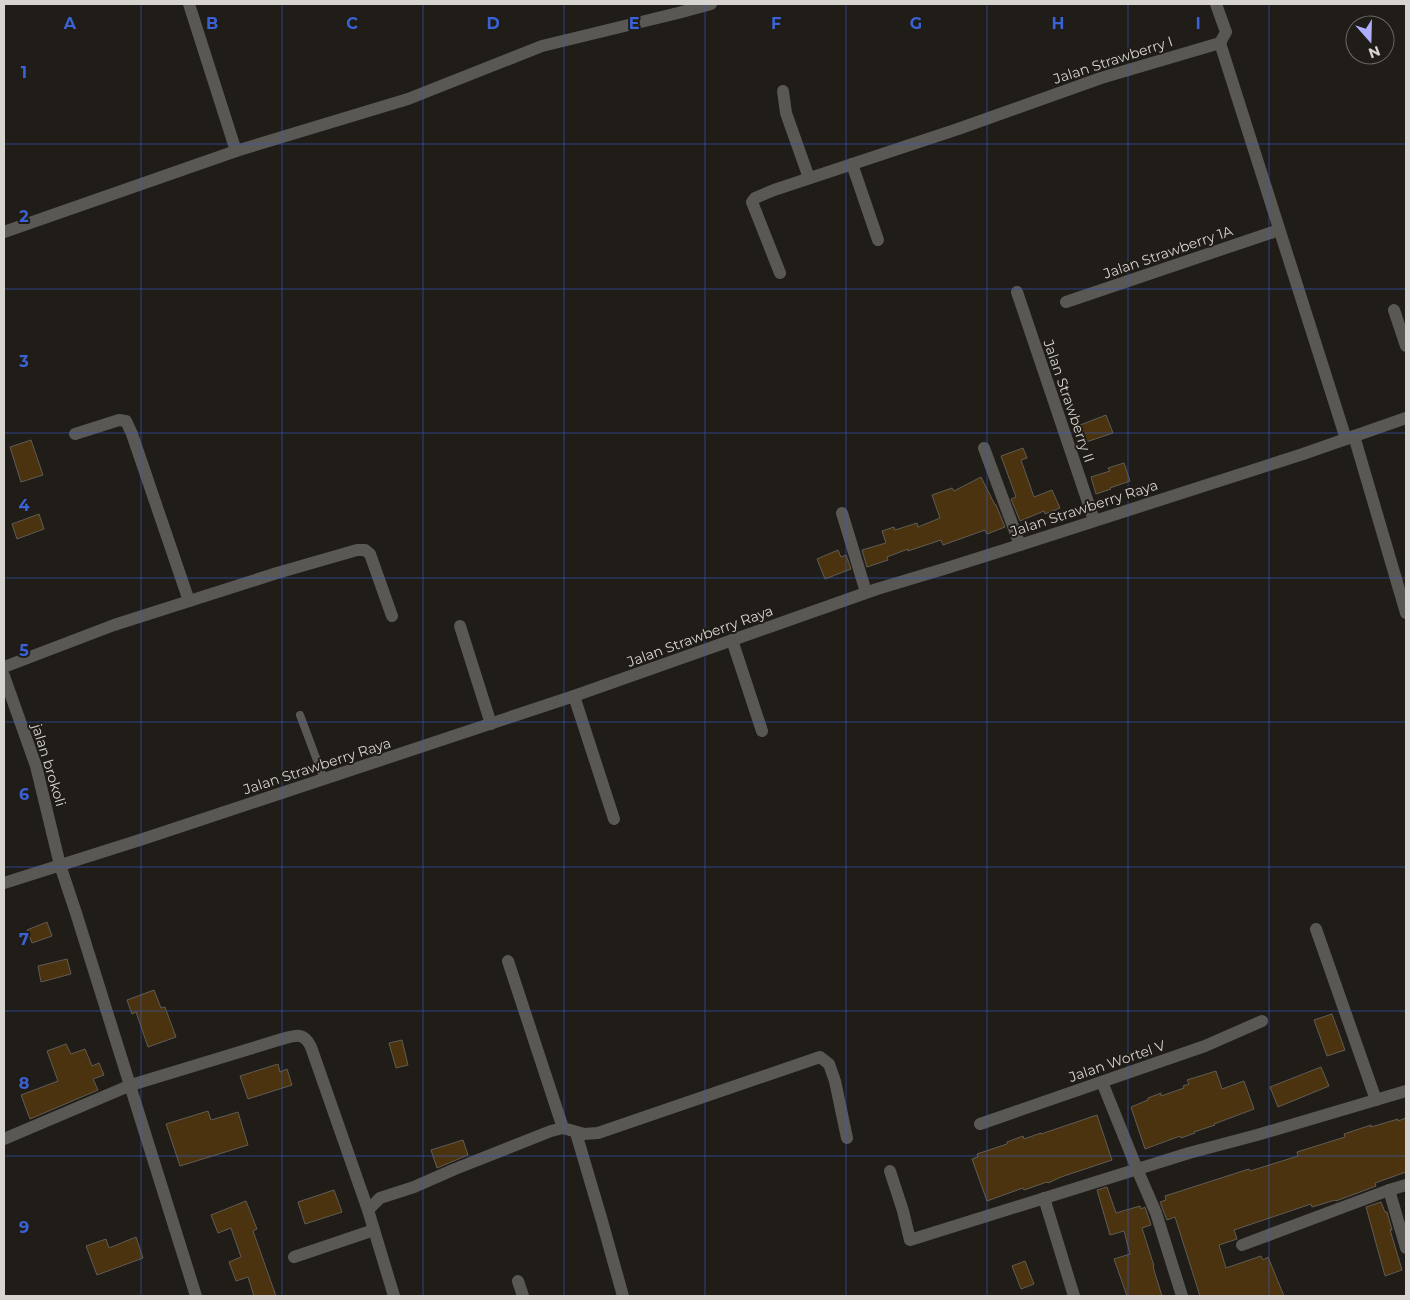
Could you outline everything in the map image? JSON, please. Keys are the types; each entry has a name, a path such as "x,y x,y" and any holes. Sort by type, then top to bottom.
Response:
{"street":[{"path":"189,4 236,151"},
{"path":"4,232 236,151 408,99 542,46 711,4"},
{"path":"1216,4 1226,32 1220,43 1279,230 1350,438 1406,613"},
{"name":"Jalan Strawberry I","path":"780,273 752,202 755,198 1101,78 1220,43"},
{"path":"783,90 786,113 809,178"},
{"path":"852,164 878,240"},
{"name":"Jalan Strawberry 1A","path":"1066,302 1279,230"},
{"name":"Jalan Strawberry II","path":"1017,292 1094,520"},
{"path":"1394,310 1406,346"},
{"name":"Jalan Strawberry Raya","path":"4,883 143,839 574,696 866,592 1020,545 1406,418"},
{"path":"75,434 119,420 126,421 188,602"},
{"path":"984,448 1020,545"},
{"path":"842,513 866,592"},
{"path":"4,667 114,625 277,573 358,550 365,550 370,554 392,616"},
{"path":"460,626 490,724"},
{"path":"732,640 762,731"},
{"name":"jalan brokoli","path":"4,676 36,766 60,865 131,1085 196,1296"},
{"path":"574,696 614,820"},
{"path":"1316,929 1376,1100"},
{"path":"508,961 563,1128"},
{"name":"Jalan Wortel V","path":"980,1124 1205,1046 1262,1021"},
{"path":"4,1139 131,1085 282,1039 303,1036 308,1040 311,1047 368,1210 394,1296"},
{"path":"368,1210 380,1198 414,1187 551,1131 563,1128 584,1134 598,1132 820,1057 829,1064 836,1081 847,1138"},
{"path":"1102,1082 1156,1213 1182,1296"},
{"path":"890,1171 910,1240 1137,1169 1406,1091"},
{"path":"576,1133 623,1296"},
{"path":"1242,1245 1406,1185"},
{"path":"1389,1190 1406,1248"},
{"path":"1044,1198 1074,1296"},
{"path":"294,1257 374,1230"},
{"path":"518,1281 523,1296"}],"lane":[{"path":"300,715 324,779"}],"building":[{"path":"1106,415 1113,433 1086,442 1080,425"},
{"path":"31,440 43,475 21,482 10,447"},
{"path":"1023,448 1027,458 1021,460 1034,497 1052,490 1060,508 1045,514 1044,511 1020,521 1011,499 1016,497 1001,456"},
{"path":"1124,463 1130,481 1096,494 1091,477 1110,471 1108,468"},
{"path":"981,477 1005,527 987,534 985,530 943,545 941,540 908,551 908,549 887,557 888,560 867,567 862,550 886,543 882,531 894,527 895,530 917,523 918,527 940,518 932,495 952,488 954,491"},
{"path":"39,514 44,529 17,539 12,524"},
{"path":"838,550 841,557 846,555 851,569 825,579 817,559"},
{"path":"47,922 52,936 32,943 27,930"},
{"path":"67,959 71,974 41,982 38,966"},
{"path":"154,990 161,1008 165,1007 176,1037 148,1047 136,1012 132,1014 127,1000"},
{"path":"1332,1014 1345,1050 1327,1056 1314,1020"},
{"path":"402,1040 408,1065 396,1068 389,1043"},
{"path":"66,1044 71,1054 85,1049 92,1066 99,1063 104,1075 93,1079 98,1090 30,1119 21,1095 58,1081 47,1051"},
{"path":"278,1064 280,1072 287,1069 292,1085 248,1099 240,1076"},
{"path":"1321,1067 1329,1086 1278,1107 1270,1087"},
{"path":"1216,1071 1222,1089 1244,1081 1254,1109 1195,1133 1181,1138 1180,1136 1145,1149 1131,1107 1161,1093 1161,1096 1184,1088 1183,1086 1189,1084 1187,1080"},
{"path":"208,1111 211,1120 238,1112 248,1145 180,1166 166,1124"},
{"path":"1097,1115 1112,1160 1048,1183 1024,1190 1023,1188 987,1201 972,1159 978,1157 977,1154 1007,1144 1007,1142 1023,1136 1024,1139"},
{"path":"1406,1118 1406,1172 1375,1183 1376,1186 1336,1201 1312,1207 1311,1204 1234,1230 1237,1239 1219,1245 1226,1268 1261,1256 1263,1260 1268,1257 1284,1296 1200,1296 1175,1217 1167,1220 1160,1202 1166,1200 1165,1196 1249,1169 1250,1171 1298,1156 1297,1152 1345,1137 1344,1134 1371,1125 1371,1127"},
{"path":"463,1140 468,1155 437,1168 431,1150"},
{"path":"1107,1187 1116,1213 1140,1206 1141,1209 1145,1207 1151,1225 1142,1228 1162,1296 1127,1296 1114,1259 1130,1254 1124,1231 1110,1235 1097,1190"},
{"path":"334,1190 342,1212 305,1224 298,1202"},
{"path":"246,1201 257,1229 253,1231 276,1296 254,1296 248,1277 236,1281 229,1262 241,1257 231,1228 218,1233 211,1215"},
{"path":"1381,1202 1385,1212 1387,1212 1392,1230 1390,1230 1402,1270 1385,1276 1366,1207"},
{"path":"136,1237 143,1258 97,1275 86,1246 106,1239 109,1248"},
{"path":"1025,1261 1034,1284 1021,1289 1012,1266"}]}
